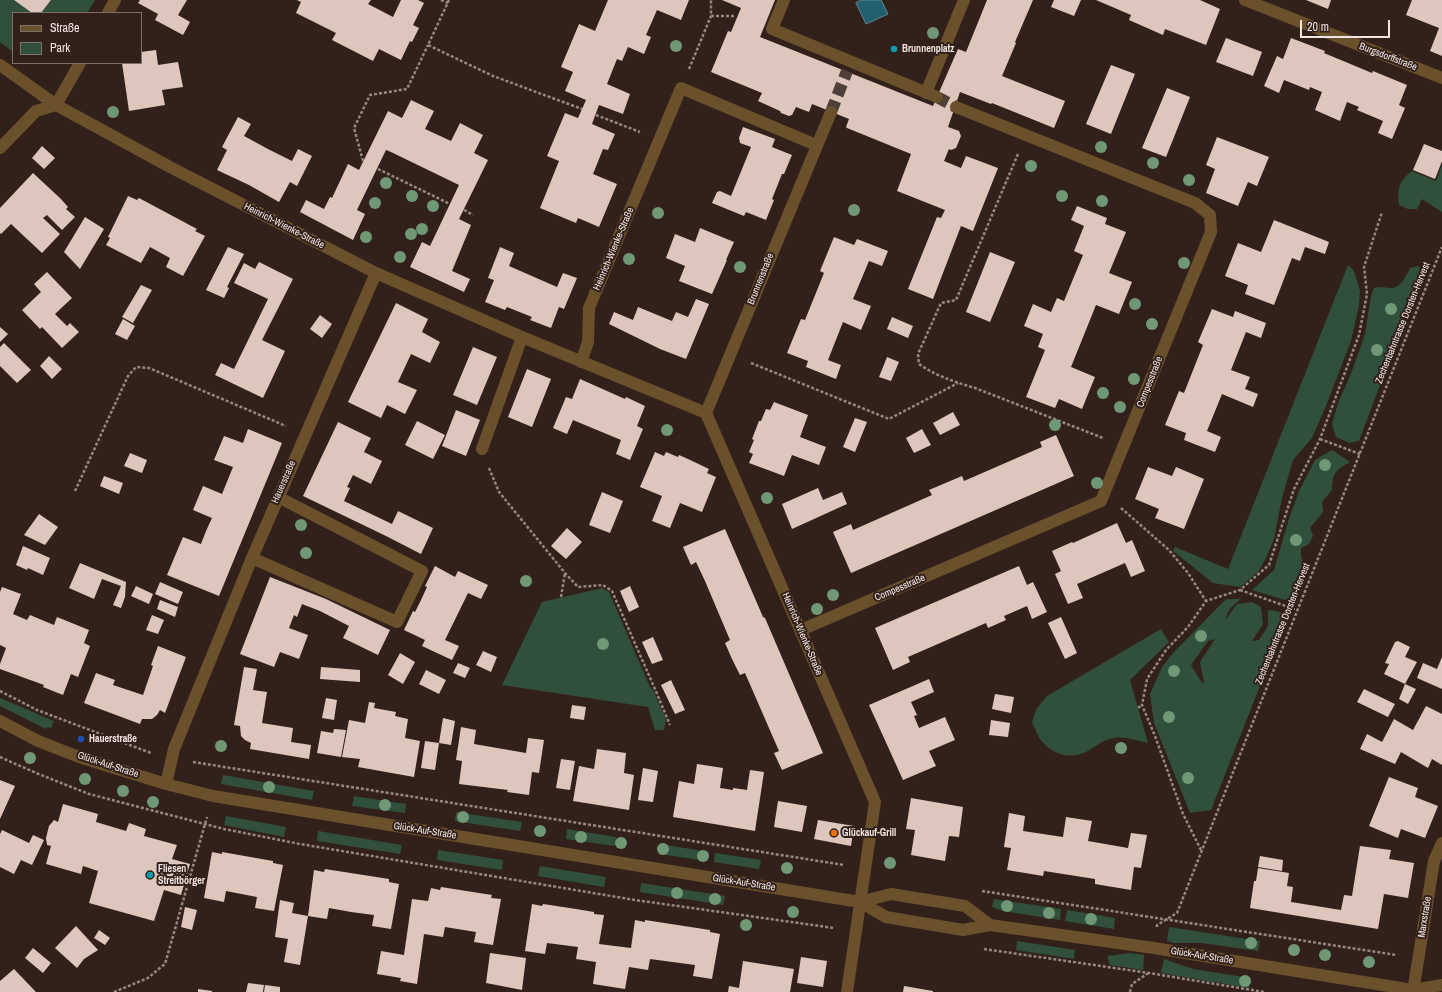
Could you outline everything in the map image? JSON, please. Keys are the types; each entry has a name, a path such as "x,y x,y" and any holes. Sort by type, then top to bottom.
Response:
{"street":[{"path":"109,12 115,0"},
{"path":"784,0 772,29 849,66 932,95 964,0"},
{"name":"Burgsdorffstraße","path":"1250,1 1442,78"},
{"path":"0,148 36,111 56,105 79,64"},
{"name":"Heinrich-Wienke-Straße","path":"0,65 56,105 170,168 376,273 522,337 706,413 875,802 847,992"},
{"path":"659,140 681,88 816,145"},
{"name":"Compesstraße","path":"801,630 1101,501 1211,232 1210,215 1195,203 956,107"},
{"name":"Brunnenstraße","path":"706,413 831,112"},
{"name":"Heinrich-Wienke-Straße","path":"581,362 588,342 589,308 659,140"},
{"name":"Hauerstraße","path":"166,784 174,749 252,558 376,273"},
{"path":"482,449 522,337"},
{"path":"252,558 396,622 422,571 278,497"},
{"name":"Glück-Auf-Straße","path":"0,721 38,741 79,757 166,784 213,796 860,902 886,916 962,930 990,925 1154,948 1415,991 1442,985"},
{"name":"Marxstraße","path":"1415,991 1418,959 1434,860 1442,843"},
{"name":"Glück-Auf-Straße","path":"860,902 891,894 964,906 990,925"}],"path":[{"path":"363,161 354,128 370,95 407,88 449,2 441,0"},
{"path":"681,88 711,16 711,0"},
{"path":"711,16 736,16"},
{"path":"428,45 492,76 582,110"},
{"path":"596,115 659,140"},
{"path":"1026,135 956,300 941,303 918,354 919,364 930,371 959,383 1124,447"},
{"path":"378,169 450,204"},
{"path":"464,210 472,215"},
{"path":"1201,850 1183,814 1155,736 1142,706 1147,679 1166,650 1188,628 1206,602 1240,590 1269,565 1294,489 1320,439 1359,335 1367,294 1364,267 1382,212"},
{"name":"Zechenbahntrasse Dorsten-Hervest","path":"1150,973 1158,924 1177,913 1442,247"},
{"path":"730,354 889,419 959,383"},
{"path":"75,491 128,376 136,367 149,368 292,429"},
{"path":"1320,439 1360,454"},
{"path":"482,449 499,492 565,573 578,587 603,585 612,591 670,725"},
{"path":"1101,501 1117,504 1169,550 1188,573 1206,602"},
{"path":"561,598 565,573"},
{"path":"1240,590 1297,610"},
{"path":"0,691 37,710 79,726"},
{"path":"1138,708 1142,706"},
{"path":"0,757 89,794 205,825 338,851 634,900 799,923"},
{"path":"224,767 865,868"},
{"path":"114,992 148,978 165,964 213,796"},
{"path":"978,890 1418,959"},
{"path":"979,949 1150,973 1264,992"},
{"path":"1130,992 1132,984 1150,973"}],"green space":[{"path":"0,0 14,0 31,12 12,12 12,51 0,42"},
{"path":"51,0 95,0 88,12 42,12"},
{"path":"1442,165 1442,212 1422,199 1417,209 1408,209 1399,205 1398,194 1400,185 1404,178 1412,171 1436,181"},
{"path":"1348,265 1354,271 1360,291 1359,305 1351,341 1312,438 1293,460 1282,498 1274,539 1266,558 1258,572 1240,587 1213,583 1173,551 1175,547 1228,569"},
{"path":"1418,266 1423,271 1359,441 1349,443 1336,437 1332,424 1338,403 1352,371 1365,334 1371,296 1374,288 1391,288 1398,286 1403,281 1410,268"},
{"path":"1332,450 1350,462 1341,467 1334,476 1332,490 1322,502 1323,512 1310,528 1313,536 1309,544 1301,548 1301,556 1305,573 1292,602 1252,590 1274,570 1299,491 1315,460"},
{"path":"602,588 609,592 650,687 653,690 666,720 664,730 655,730 648,707 502,685 542,602"},
{"path":"1226,599 1241,599 1229,610 1226,619 1237,604 1252,602 1261,607 1263,624 1252,641 1259,640 1268,626 1268,610 1288,615 1211,810 1190,813 1154,723 1150,694 1162,667 1174,652","holes":["1215,639 1200,662 1204,683 1202,683 1191,665 1208,641"]},
{"path":"1161,629 1169,642 1130,680 1148,743 1126,738 1114,738 1103,742 1086,752 1073,755 1055,752 1044,744 1032,722 1037,708 1047,696"},
{"path":"0,698 54,721 51,728 47,727 46,729 0,706"},
{"path":"223,775 314,791 312,800 221,784"},
{"path":"354,796 406,804 405,813 352,806"},
{"path":"456,812 522,822 520,831 455,821"},
{"path":"226,816 286,827 284,837 224,825"},
{"path":"567,829 616,837 615,846 566,839"},
{"path":"318,831 402,845 400,854 317,841"},
{"path":"660,844 709,852 707,861 659,854"},
{"path":"438,850 503,860 502,870 437,860"},
{"path":"715,853 761,860 759,869 714,862"},
{"path":"540,866 606,877 604,887 538,876"},
{"path":"641,883 725,896 723,905 640,892"},
{"path":"994,899 1061,909 1060,920 1003,911 992,907"},
{"path":"1067,910 1115,918 1114,929 1065,921"},
{"path":"1169,927 1260,941 1258,951 1202,943 1173,943 1167,941"},
{"path":"1017,941 1075,950 1074,959 1016,950"},
{"path":"1130,953 1144,955 1143,970 1110,965 1107,956"},
{"path":"1164,959 1193,969 1250,978 1249,988 1161,973"}],"water":[{"path":"862,0 881,0 888,14 866,24 856,3"}],"building":[{"path":"14,0 51,0 42,12 31,12"},
{"path":"140,0 187,0 178,15 190,22 183,35 155,20 158,14 138,3"},
{"path":"297,0 371,0 368,4 393,17 401,0 418,0 424,3 413,25 419,28 412,42 410,41 401,60 379,49 373,61 332,40 336,33 296,13 301,2"},
{"path":"608,0 689,0 681,20 657,10 646,35 651,37 644,54 628,47 622,61 617,59 607,84 630,94 623,114 599,105 592,124 615,134 608,150 603,149 593,174 617,184 599,227 578,218 576,223 540,208 559,161 547,156 565,113 578,118 586,100 565,91 573,72 561,67 579,24 595,31"},
{"path":"722,0 775,0 760,37 933,106 958,49 966,52 987,0 1033,0 1002,76 1065,101 1054,128 960,92 948,127 959,131 961,136 956,148 951,150 949,149 944,161 961,168 966,156 998,168 973,231 961,226 933,299 908,289 937,217 941,218 945,210 897,191 911,154 847,128 849,119 812,104 809,112 796,107 792,115 789,116 781,113 780,111 758,101 762,93 711,72 728,31 731,32 741,8"},
{"path":"1054,0 1081,0 1074,16 1051,7"},
{"path":"1096,0 1200,0 1220,9 1206,45 1165,29 1163,35 1129,20 1131,15"},
{"path":"1306,0 1331,0 1328,9"},
{"path":"1412,0 1442,0 1442,56 1430,51 1439,28 1406,15"},
{"path":"1226,38 1262,52 1253,76 1216,62"},
{"path":"1291,38 1325,51 1324,53 1372,73 1373,71 1407,85 1399,105 1405,108 1392,139 1378,133 1383,121 1357,110 1359,107 1347,102 1340,121 1315,110 1322,92 1310,87 1309,90 1284,80 1279,93 1264,86 1277,56 1283,59"},
{"path":"156,50 158,65 178,62 183,87 162,90 165,105 129,111 122,64 142,64 142,52"},
{"path":"1111,65 1135,74 1111,134 1086,124"},
{"path":"1167,88 1190,97 1166,157 1142,148"},
{"path":"411,100 434,111 425,129 451,141 460,123 483,135 474,153 488,160 459,219 471,225 452,271 470,279 464,292 410,267 422,242 430,246 459,185 386,150 357,210 365,214 353,240 300,212 306,200 324,209 330,197 332,198 348,164 359,170 388,111 402,118"},
{"path":"238,117 251,124 244,136 268,149 292,161 298,149 312,156 297,186 290,182 279,202 249,185 217,170 227,150 222,147"},
{"path":"743,127 775,139 772,147 792,155 784,174 782,174 772,199 774,200 766,220 746,212 744,216 712,203 717,192 720,191 731,196 751,147 740,143 739,138"},
{"path":"1217,137 1269,157 1257,186 1248,182 1238,206 1206,193 1215,169 1206,165"},
{"path":"1424,144 1442,151 1442,161 1435,179 1413,170"},
{"path":"42,146 55,158 44,169 32,158"},
{"path":"33,173 61,199 68,207 66,209 75,217 62,230 47,215 43,218 60,234 42,253 11,224 1,234 0,233 0,208"},
{"path":"128,196 137,200 139,198 197,229 195,231 205,236 183,276 166,267 170,258 150,247 141,263 106,245 110,238 108,237"},
{"path":"1077,206 1107,218 1105,224 1126,232 1109,273 1132,282 1119,314 1096,305 1071,367 1095,377 1082,409 1059,399 1055,408 1026,397 1045,350 1038,347 1043,334 1024,326 1033,304 1051,312 1057,298 1064,301 1083,255 1074,251 1084,226 1071,220"},
{"path":"85,217 104,229 80,269 64,252"},
{"path":"1274,220 1329,242 1325,254 1305,247 1300,261 1292,258 1274,305 1245,294 1248,285 1225,276 1238,243 1261,252"},
{"path":"700,228 734,242 712,294 679,281 685,266 666,258 675,234 695,242"},
{"path":"834,237 854,245 857,239 888,251 882,266 869,261 853,299 871,306 861,330 843,322 828,360 841,365 836,379 806,367 808,361 787,353 801,319 805,320 824,273 820,271"},
{"path":"228,247 244,254 227,287 229,288 224,298 206,290"},
{"path":"500,247 514,253 509,266 557,287 563,273 577,278 564,309 559,307 551,328 530,320 532,317 507,307 505,310 485,302 494,280 488,278"},
{"path":"990,252 1015,262 990,322 966,312"},
{"path":"259,262 293,279 262,340 285,351 263,398 215,375 221,363 234,369 268,299 234,283 244,263 255,269"},
{"path":"47,272 72,298 55,314 67,326 70,323 79,332 62,348 42,327 40,329 22,310 41,292 34,284"},
{"path":"141,285 152,290 133,323 122,317"},
{"path":"696,299 709,304 686,359 660,349 609,324 614,312 633,320 638,307 672,321 676,312 688,317"},
{"path":"396,303 428,319 422,332 440,342 430,363 411,354 398,382 417,390 405,414 387,405 381,418 348,402"},
{"path":"1212,309 1233,317 1235,311 1266,323 1261,338 1246,332 1231,370 1250,377 1245,389 1258,394 1253,407 1222,394 1207,431 1221,437 1215,452 1184,440 1186,433 1165,425 1179,391 1184,393 1203,345 1198,342"},
{"path":"320,315 332,324 322,338 310,329"},
{"path":"892,317 913,326 908,338 887,329"},
{"path":"123,319 135,326 127,340 115,334"},
{"path":"0,327 8,334 0,342"},
{"path":"4,343 31,370 17,383 0,366 0,347"},
{"path":"473,347 497,357 477,405 453,395"},
{"path":"49,356 62,369 52,379 40,366"},
{"path":"887,357 899,362 891,381 879,377"},
{"path":"527,369 551,379 532,427 508,417"},
{"path":"580,379 625,399 626,397 645,406 637,426 643,429 630,460 616,454 621,440 573,420 567,434 553,428 566,397 572,399"},
{"path":"774,402 808,415 800,437 826,447 819,465 792,455 784,476 749,463 753,454 749,452 754,440 752,439 759,421 761,421 766,409 770,410"},
{"path":"456,410 480,420 466,456 442,446"},
{"path":"953,412 960,425 940,435 933,423"},
{"path":"855,418 867,422 855,452 843,447"},
{"path":"417,421 445,435 433,459 405,445"},
{"path":"338,422 371,438 364,452 382,461 371,484 353,475 347,487 350,488 344,501 392,524 398,511 433,528 421,554 303,496"},
{"path":"248,429 282,443 219,596 167,575 183,537 201,544 212,518 193,510 203,486 222,494 233,467 214,460 224,436 243,443"},
{"path":"922,429 931,445 914,453 906,438"},
{"path":"1056,435 1074,476 851,573 833,532 851,524 853,530 932,495 929,490 962,476 964,481 1042,447 1040,442"},
{"path":"655,452 664,456 666,452 678,457 679,455 709,469 707,473 716,477 702,512 680,503 670,528 652,521 662,496 640,487"},
{"path":"130,453 147,460 142,473 124,466"},
{"path":"1148,467 1172,476 1176,467 1204,479 1184,529 1155,518 1159,509 1135,499"},
{"path":"104,476 123,483 119,494 100,486"},
{"path":"818,488 823,500 842,492 847,504 792,529 782,504"},
{"path":"602,492 623,501 610,533 589,525"},
{"path":"39,514 58,527 45,545 24,535"},
{"path":"1117,523 1126,543 1132,540 1145,571 1131,577 1125,563 1077,584 1083,598 1068,604 1055,574 1061,571 1052,551"},
{"path":"567,528 582,542 566,559 551,546"},
{"path":"725,529 823,753 782,770 774,753 779,751 745,673 740,675 725,643 730,640 705,581 696,562 691,565 683,547"},
{"path":"23,546 50,558 43,575 28,568 27,570 16,565"},
{"path":"80,563 126,582 125,597 121,608 113,605 121,586 102,579 94,599 69,588"},
{"path":"435,566 455,577 458,571 488,585 481,599 468,593 445,640 459,646 452,660 422,646 425,640 404,630 413,611 415,612 421,600 427,587 425,586"},
{"path":"1019,566 1027,585 1033,582 1047,612 1032,619 1027,606 1004,616 1006,620 988,628 986,623 908,657 910,662 893,670 875,628"},
{"path":"270,577 326,599 390,630 378,655 343,638 349,626 320,611 302,604 297,617 294,615 289,628 308,635 299,659 280,652 274,667 240,654"},
{"path":"160,582 183,592 178,604 155,594"},
{"path":"136,586 153,594 149,604 131,596"},
{"path":"630,586 639,607 629,612 620,591"},
{"path":"2,587 21,594 13,614 27,620 30,615 54,625 57,617 89,630 84,643 90,646 78,677 71,674 63,695 43,687 44,685 0,669 0,664 6,648 0,645 0,592"},
{"path":"160,600 178,607 175,617 157,609"},
{"path":"152,615 164,620 158,634 146,630"},
{"path":"1061,617 1077,653 1065,659 1048,623"},
{"path":"653,637 663,660 652,664 642,642"},
{"path":"1398,641 1410,647 1405,657 1417,662 1405,684 1384,674 1389,664 1385,663 1395,642"},
{"path":"158,646 186,657 165,713 160,710 152,719 142,719 140,724 84,703 96,673 115,680 113,685 143,695"},
{"path":"483,651 497,657 491,672 476,665"},
{"path":"400,653 415,662 403,684 388,675"},
{"path":"1442,657 1442,689 1417,678 1423,663 1437,669"},
{"path":"458,663 470,668 465,678 453,673"},
{"path":"244,667 257,669 253,690 267,692 262,723 293,728 291,742 311,745 309,759 250,749 251,743 241,736 240,726 234,725"},
{"path":"321,667 360,670 360,682 320,679"},
{"path":"426,670 446,680 439,694 419,684"},
{"path":"929,679 934,692 911,702 917,715 914,716 919,728 945,717 955,740 929,751 936,766 903,780 869,705"},
{"path":"671,680 685,710 675,714 661,685"},
{"path":"1405,684 1416,689 1408,704 1399,699"},
{"path":"1364,689 1395,704 1388,717 1357,702"},
{"path":"995,694 1014,697 1011,713 992,709"},
{"path":"326,698 337,700 334,720 322,718"},
{"path":"369,702 375,703 374,708 396,712 395,716 408,719 405,738 420,741 414,777 358,767 360,759 342,757 349,720 365,723"},
{"path":"572,705 586,707 584,720 570,718"},
{"path":"1426,706 1442,714 1442,765 1432,759 1428,768 1401,752 1395,764 1360,749 1367,734 1382,742 1394,719 1413,730"},
{"path":"443,718 455,721 451,745 439,743"},
{"path":"991,720 1010,723 1008,737 989,735"},
{"path":"461,727 476,730 474,744 526,753 528,738 544,740 539,773 532,772 529,795 507,792 508,790 459,784 462,761 456,760"},
{"path":"334,729 346,730 341,757 317,753 321,731 333,733"},
{"path":"425,741 439,743 435,770 421,768"},
{"path":"597,749 626,753 624,773 634,775 629,810 573,801 579,766 594,769"},
{"path":"561,759 575,761 570,790 556,788"},
{"path":"697,764 723,768 720,788 733,790 733,788 747,790 750,770 764,772 755,831 673,817 679,781 694,784"},
{"path":"643,768 658,771 653,802 638,800"},
{"path":"1389,777 1418,788 1415,797 1438,806 1425,838 1401,829 1398,838 1369,826"},
{"path":"0,780 15,786 0,819"},
{"path":"911,798 963,807 959,837 949,836 945,861 911,855 915,830 906,829"},
{"path":"778,801 807,806 802,832 774,827"},
{"path":"63,804 98,814 96,822 126,831 129,823 146,829 144,836 177,845 172,859 190,864 181,895 164,890 154,921 89,903 98,871 83,866 81,874 46,864 51,846 47,845 46,838 49,826 54,820 58,822"},
{"path":"1009,813 1025,816 1023,831 1063,837 1066,817 1092,821 1088,841 1128,848 1131,833 1147,835 1141,868 1134,867 1131,890 1095,884 1095,879 1044,871 1043,876 1007,870 1011,848 1004,847"},
{"name":"Glückauf-Grill","path":"818,820 854,826 851,846 814,839"},
{"path":"2,830 29,843 33,835 44,840 32,865 21,860 14,874 0,867 0,834"},
{"path":"1360,846 1391,850 1389,859 1414,863 1408,898 1384,894 1378,929 1250,908 1254,881 1256,881 1258,868 1289,873 1287,886 1293,887 1291,902 1341,910 1344,895 1352,896"},
{"path":"212,852 222,854 222,852 273,861 273,863 283,865 274,911 255,908 257,897 226,891 224,902 204,898"},
{"path":"1260,856 1283,860 1282,871 1258,867"},
{"path":"325,869 389,879 389,882 399,884 391,929 372,926 374,915 329,908 327,919 308,916 314,870 324,872"},
{"path":"441,887 492,895 491,898 501,899 493,945 474,942 476,932 445,927 443,937 424,934 417,984 400,981 401,978 377,974 381,951 404,955 412,899 428,901 431,888 440,890"},
{"path":"280,900 294,903 292,913 308,916 300,965 284,962 288,939 275,937"},
{"path":"532,904 542,906 543,904 576,909 604,915 599,944 631,948 635,920 645,922 645,920 710,930 710,932 720,934 712,979 693,976 695,965 650,959 648,970 629,967 625,989 593,984 596,962 576,959 578,947 547,943 545,954 525,951"},
{"path":"185,907 197,910 192,930 181,927"},
{"path":"76,926 98,950 84,959 77,968 55,948"},
{"path":"99,930 110,938 105,945 94,938"},
{"path":"33,948 51,963 43,973 25,958"},
{"path":"490,953 526,958 522,990 486,983"},
{"path":"801,957 827,961 823,987 797,983"},
{"path":"743,961 794,969 790,992 728,992 729,986 739,988"},
{"path":"14,969 36,992 0,992 0,981"},
{"path":"248,983 264,985 263,992 246,992"},
{"path":"265,985 280,987 280,992 264,992"},
{"path":"904,986 933,991 933,992 903,992"},
{"path":"198,989 212,991 212,992 198,992"}],"tunnel":[{"path":"831,112 847,71"},
{"path":"937,97 956,107"}],"place":[{"name":"Brunnenplatz","path":"894,49"},
{"name":"Hauerstraße","path":"81,739"},
{"name":"Glückauf-Grill","path":"834,833"},
{"name":"Fliesen Streitbörger","path":"150,875"}]}
